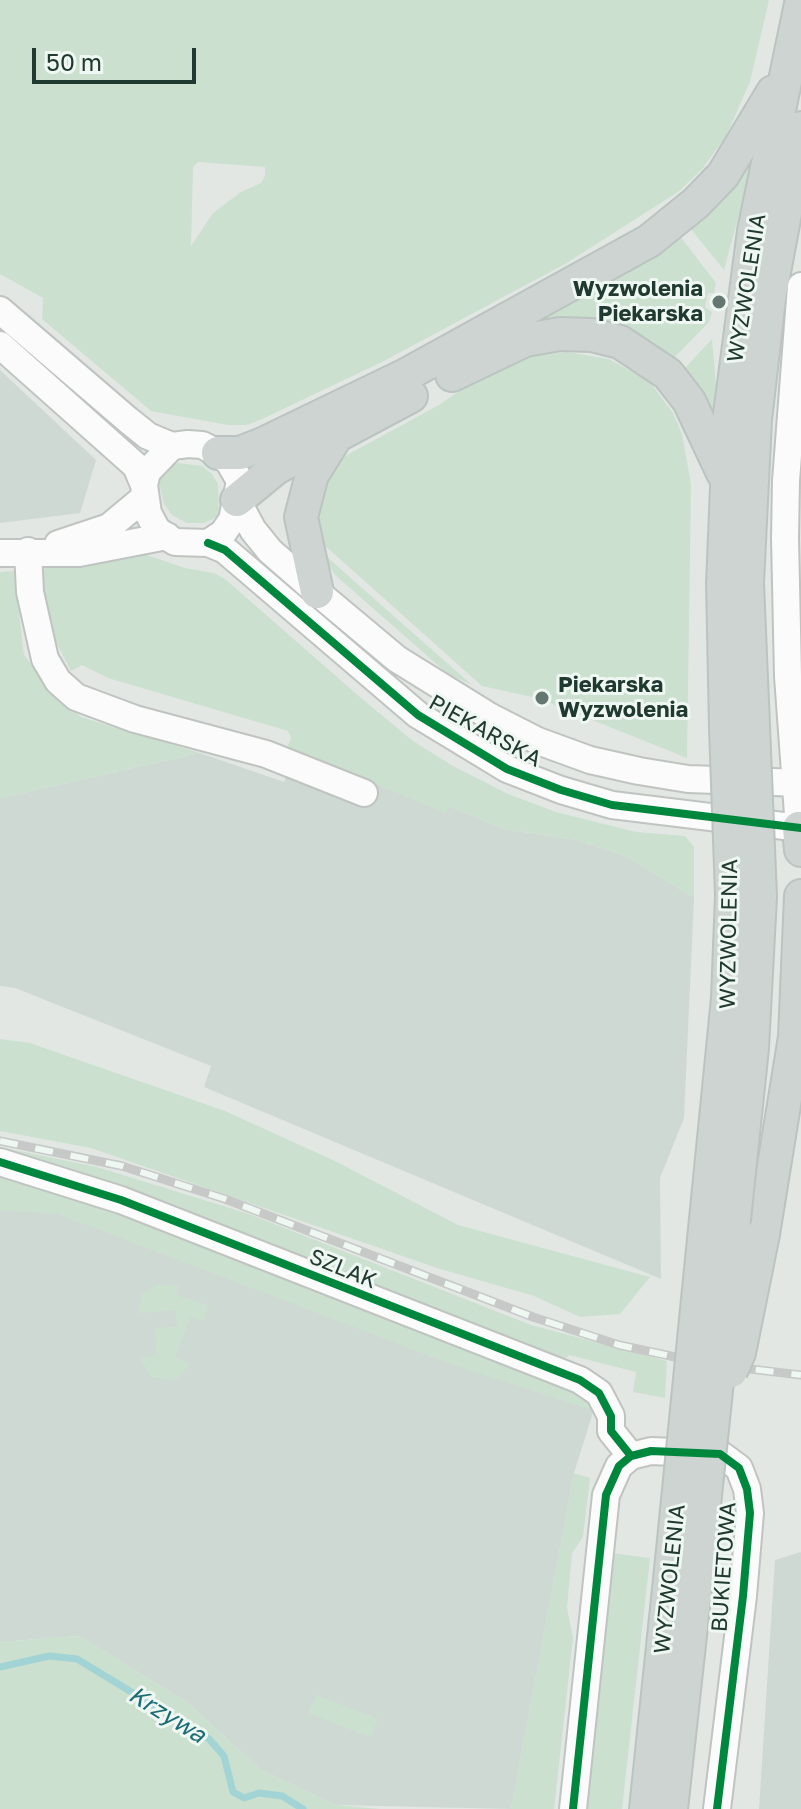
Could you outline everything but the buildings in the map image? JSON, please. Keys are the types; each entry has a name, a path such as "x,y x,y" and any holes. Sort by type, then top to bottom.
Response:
{"main road":[{"name":"WYZWOLENIA","path":"646,1809 713,1406 756,999 760,853 740,727 725,476 743,300 801,4"},
{"path":"218,453 240,453 263,444 404,376 649,241 723,175 752,130 789,61"},
{"name":"WYZWOLENIA","path":"671,1809 685,1561 728,998 754,434 769,299 801,128"},
{"path":"237,500 276,468 336,436 525,340 560,334 592,335 620,342 668,374 689,401 725,476"},
{"path":"317,592 301,517 312,475 336,436"},
{"path":"713,1406 739,1353 763,1234 795,1037 801,896"}],"street":[{"path":"800,836 785,538 787,467 801,286"},
{"path":"0,310 148,436 172,446 202,445 218,453 236,472 240,481 232,520 223,533 208,543 187,544 167,536 150,522 136,466 0,345"},
{"path":"28,551 109,527 144,491 153,465 172,446"},
{"name":"PIEKARSKA","path":"237,500 253,530 270,551 317,592 432,684 538,741 590,760 688,779 798,783"},
{"path":"0,553 89,552 167,536"},
{"name":"PIEKARSKA","path":"208,543 225,550 418,715 507,769 612,805 800,836"},
{"path":"28,551 32,604 45,659 58,681 76,697 135,719 266,754 364,793"},
{"name":"SZLAK","path":"0,1162 121,1200 580,1380 599,1393 607,1403 611,1431 631,1456"},
{"name":"BUKIETOWA","path":"631,1456 651,1451 720,1454 739,1468 747,1489 750,1513 743,1596 717,1809"},
{"path":"573,1809 603,1511 615,1472 631,1456"}],"shaded area":[{"path":"0,370 96,460 80,513 0,523"},
{"path":"311,722 449,806 504,829 576,840 628,857 694,898 684,1118 660,1178 661,1279 204,1087 211,1066 15,988 0,986 0,798 200,753 284,782"},
{"path":"0,1191 595,1406 574,1473 511,1809 336,1805 261,1770 187,1702 79,1636 0,1642"},
{"path":"801,1552 801,1809 759,1809 775,1560"}],"green space":[{"path":"0,0 769,0 750,82 726,136 703,168 678,192 565,264 382,362 247,425 228,425 151,411 42,319 43,298 0,274","holes":["198,162 265,167 261,183 241,192 213,213 191,246 193,167"]},
{"path":"752,152 755,155 724,270 690,228"},
{"path":"680,236 716,283 714,293 708,293 705,307 712,312 709,322 672,360 516,329"},
{"path":"712,339 716,385 714,422 684,369"},
{"path":"567,352 609,359 650,382 673,413 682,434 691,484 687,758 550,703 552,695 534,691 532,697 482,686 322,543 315,519 320,490 345,456 439,405 481,376 523,357"},
{"path":"178,463 202,466 212,474 218,484 219,516 204,523 187,523 172,515 164,504 158,479 168,467"},
{"path":"319,550 472,685 448,674 335,575"},
{"path":"144,554 185,568 214,573 225,579 413,741 453,766 508,794 556,812 636,832 685,836 694,847 694,898 628,857 576,840 504,829 449,806 446,813 339,769 287,747 291,739 288,731 108,678 82,665 71,671 56,642 49,616 41,576 45,568"},
{"path":"14,571 24,655 52,691 81,717 200,753 0,798 0,572"},
{"path":"0,1039 30,1043 225,1111 335,1161 458,1225 650,1277 620,1314 580,1317 534,1296 437,1268 91,1148 0,1131"},
{"path":"0,1147 97,1167 249,1214 531,1325 667,1361 665,1398 633,1392 636,1372 569,1355 566,1358 527,1350 0,1152"},
{"path":"0,1168 589,1395 598,1412 456,1366 58,1214 0,1210"},
{"path":"157,1284 179,1286 176,1295 207,1305 206,1321 191,1317 175,1357 190,1364 178,1378 171,1380 151,1377 140,1358 156,1356 155,1329 177,1326 176,1310 138,1313 142,1294"},
{"path":"574,1473 590,1478 583,1537 572,1553 567,1608 573,1638 554,1809 511,1809"},
{"path":"611,1553 650,1558 622,1809 585,1809"},
{"path":"79,1636 187,1702 261,1770 336,1805 380,1809 0,1809 0,1642"},
{"path":"316,1695 378,1719 371,1737 308,1713"}],"waterway":[{"name":"Krzywa","path":"0,1667 49,1656 77,1659 209,1739 224,1756 233,1792 244,1798 259,1793 282,1796 303,1809"}],"railway":[{"path":"0,1141 122,1166 225,1199 533,1317 619,1345 708,1364 801,1375"}],"cycle path":[{"path":"208,543 225,550 418,715 507,769 612,805 801,828"},
{"path":"0,1162 121,1200 580,1380 599,1393 611,1416 611,1431 631,1456"},
{"path":"573,1809 606,1495 619,1466 631,1456 651,1451 720,1454 739,1468 747,1489 750,1513 743,1596 717,1809"}],"place":[{"name":"Wyzwolenia Piekarska","path":"719,302"},
{"name":"Piekarska Wyzwolenia","path":"542,698"}]}
